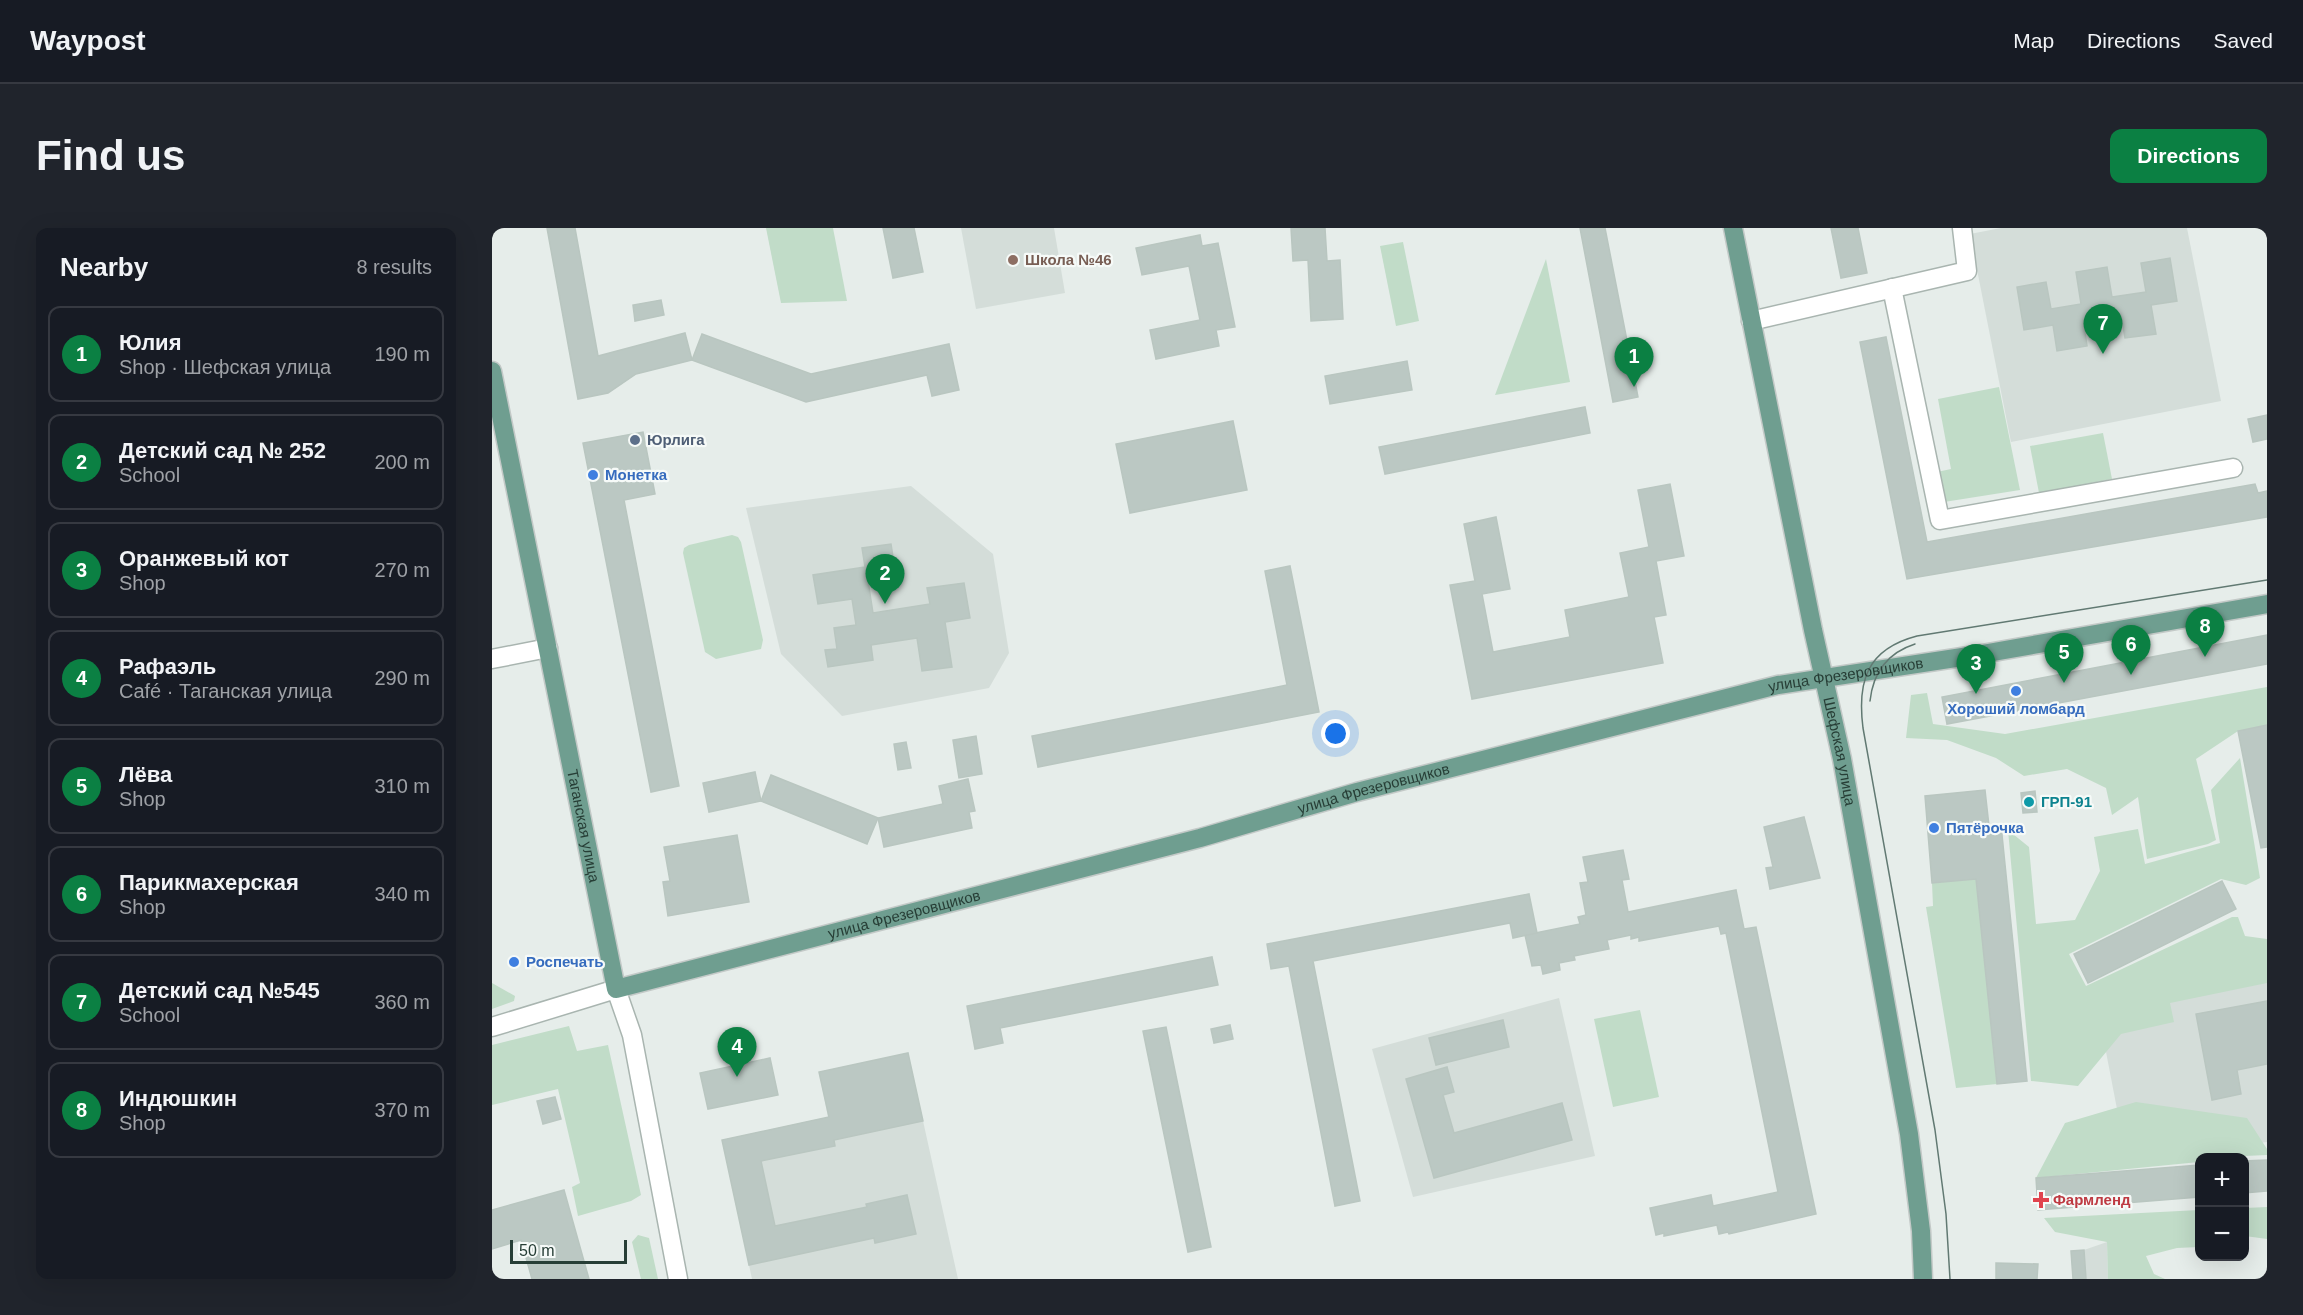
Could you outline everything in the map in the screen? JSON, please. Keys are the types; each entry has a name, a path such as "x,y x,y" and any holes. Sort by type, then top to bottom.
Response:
{"main road":[{"name":"Шефская улица","path":"1733,228 1813,630 1842,759 1910,1134 1921,1231 1923,1279"},
{"name":"Таганская улица","path":"492,371 616,989"},
{"name":"улица Фрезеровщиков","path":"616,989 1200,838 1357,792 1778,685 1982,654 2267,604"}],"street":[{"path":"1751,321 1967,271 1962,228"},
{"path":"1892,288 1940,520 2233,468"},
{"path":"492,659 548,648"},
{"name":"улица Фрезеровщиков","path":"492,1027 616,989"},
{"name":"Таганская улица","path":"616,989 632,1035 678,1279"}],"shaded area":[{"name":"Школа №46","path":"961,228 1054,228 1065,293 976,309"},
{"path":"2001,228 2187,228 2221,401 2011,442 1970,234"},
{"path":"911,486 993,554 1009,653 989,688 842,716 781,654 746,508"},
{"path":"2267,948 2267,1142 2127,1161 2097,1005"},
{"path":"1559,998 1595,1156 1413,1197 1372,1049"},
{"path":"908,1053 958,1279 752,1279 722,1140 828,1117 819,1072"},
{"path":"2107,1242 2108,1279 2086,1279 2084,1250"}],"green space":[{"path":"766,228 833,228 847,301 781,303"},
{"path":"1403,242 1419,321 1396,326 1380,246"},
{"path":"1546,259 1570,382 1495,395"},
{"path":"1999,387 2020,490 1944,502 1937,472 1951,469 1938,399"},
{"path":"2103,433 2112,479 2039,493 2030,446"},
{"path":"732,535 738,537 741,542 763,640 761,649 716,659 705,652 683,553 684,548 689,545"},
{"path":"2267,687 2267,725 2238,731 2196,759 2216,840 2147,859 2138,797 2112,815 2106,788 2067,769 2024,776 1996,758 1947,740 1906,738 1911,695 1927,693 1933,724 2005,734"},
{"path":"2240,758 2260,878 2246,885 2221,879 2069,954 2086,986 2232,917 2238,917 2245,936 2267,939 2267,983 2170,1003 2174,1022 2121,1034 2078,1086 2031,1081 2008,830 2029,847 2036,924 2075,920 2100,871 2094,837 2138,829 2145,864 2220,843 2211,790"},
{"path":"1976,879 1997,1084 1956,1088 1926,907 1933,906 1932,883"},
{"path":"492,983 515,996 514,1001 492,1009"},
{"path":"1640,1010 1659,1097 1613,1107 1594,1019"},
{"path":"569,1026 577,1051 608,1045 641,1195 631,1201 578,1216 572,1187 580,1183 558,1089 492,1105 492,1045"},
{"path":"2136,1102 2247,1118 2267,1149 2267,1155 2195,1153 2195,1162 2036,1178 2065,1123"},
{"path":"2267,1207 2267,1239 2249,1237 2249,1208"},
{"path":"2195,1210 2195,1247 2177,1248 2146,1256 2154,1274 2165,1279 2108,1279 2107,1242 2055,1232 2044,1218"},
{"path":"638,1235 649,1238 658,1279 641,1279 632,1242"}],"building":[{"path":"547,228 575,228 598,356 685,333 692,360 636,374 608,393 578,399"},
{"path":"883,228 914,228 923,272 893,278"},
{"path":"1291,228 1325,228 1327,261 1340,260 1343,319 1311,321 1308,260 1293,261"},
{"path":"1580,228 1605,228 1638,397 1613,402"},
{"path":"1831,228 1858,228 1867,273 1841,278"},
{"path":"1200,235 1202,246 1218,243 1235,327 1216,330 1219,346 1156,359 1150,330 1200,320 1189,266 1142,275 1136,248"},
{"path":"2170,258 2177,301 2151,305 2156,334 2125,338 2121,314 2083,320 2087,346 2057,351 2053,325 2024,330 2017,287 2046,282 2051,309 2081,304 2076,272 2107,267 2112,297 2146,292 2141,263"},
{"path":"661,300 664,315 635,321 633,305"},
{"path":"702,334 811,374 949,344 959,390 932,396 927,375 806,402 692,360"},
{"path":"1886,337 1927,542 2255,484 2258,493 2267,491 2267,517 1907,579 1860,342"},
{"path":"1407,361 1412,390 1330,404 1325,376"},
{"path":"1585,407 1590,433 1385,474 1379,447"},
{"path":"2267,415 2267,439 2253,442 2248,419"},
{"path":"1233,421 1247,490 1130,513 1116,444"},
{"path":"643,432 655,494 624,500 679,786 651,792 583,443"},
{"path":"1670,484 1684,556 1656,561 1666,615 1654,617 1663,663 1472,699 1450,585 1475,581 1464,524 1496,517 1510,589 1482,594 1493,652 1570,637 1565,610 1629,597 1620,553 1649,547 1638,490"},
{"path":"891,544 896,576 868,581 873,613 930,604 927,588 964,583 970,618 945,622 952,667 922,671 917,638 871,645 873,660 828,667 825,650 837,649 834,628 856,625 852,599 818,604 813,575 865,567 862,548"},
{"path":"1290,566 1319,712 1038,767 1032,736 1287,685 1265,571"},
{"path":"2267,635 2267,664 1947,724 1942,697"},
{"path":"2267,725 2267,847 2261,848 2238,731"},
{"path":"976,736 982,774 959,778 953,740"},
{"path":"906,742 911,768 898,770 894,744"},
{"path":"755,772 761,801 709,812 703,783"},
{"path":"771,775 878,818 867,844 761,801"},
{"path":"968,779 975,811 969,812 972,828 884,847 878,818 943,804 939,786"},
{"path":"1985,790 1989,826 2001,825 2027,1081 1997,1084 1976,879 1932,883 1925,796"},
{"name":"ГРП-91","path":"2035,791 2037,812 2023,813 2021,793"},
{"path":"1804,817 1820,878 1770,889 1766,868 1773,867 1764,827"},
{"path":"737,835 749,902 668,916 663,882 670,881 664,847"},
{"path":"1623,850 1629,879 1622,880 1628,912 1736,890 1744,929 1756,927 1816,1214 1729,1234 1728,1232 1719,1234 1717,1225 1664,1236 1664,1233 1656,1235 1650,1208 1711,1195 1713,1206 1778,1192 1726,933 1721,934 1719,926 1639,941 1639,937 1631,939 1631,935 1607,940 1609,949 1574,956 1575,960 1559,963 1560,970 1543,974 1541,965 1532,966 1525,935 1580,924 1578,917 1586,915 1580,883 1588,882 1583,857"},
{"path":"2222,881 2236,909 2088,983 2074,954"},
{"path":"1529,894 1537,933 1513,938 1510,923 1313,961 1360,1201 1335,1206 1289,966 1271,969 1267,944"},
{"path":"1212,957 1218,985 1000,1028 1003,1043 975,1049 967,1006"},
{"path":"2267,1001 2267,1064 2237,1070 2241,1094 2212,1100 2196,1014"},
{"path":"1503,1020 1509,1047 1436,1065 1429,1038"},
{"path":"1230,1025 1233,1039 1214,1043 1211,1029"},
{"path":"1166,1027 1211,1247 1188,1252 1143,1031"},
{"path":"908,1053 923,1121 834,1140 835,1146 761,1161 775,1226 867,1207 866,1204 907,1195 916,1234 875,1243 874,1238 749,1265 722,1140 829,1117 819,1072"},
{"path":"770,1058 778,1095 708,1109 700,1073"},
{"path":"1447,1067 1454,1092 1443,1095 1454,1133 1562,1103 1572,1140 1434,1178 1406,1079"},
{"path":"555,1097 561,1119 543,1124 537,1101"},
{"path":"2267,1160 2267,1191 2249,1193 2249,1161"},
{"path":"2195,1165 2195,1197 2038,1210 2036,1178"},
{"path":"564,1190 589,1279 532,1279 521,1240 492,1249 492,1210"},
{"path":"2084,1250 2086,1279 2073,1279 2071,1251"},
{"path":"1996,1263 2038,1264 2037,1279 1996,1279"}],"tram line":[{"path":"1950,1279 1946,1214 1935,1130 1863,728 1862,696 1869,669 1876,658 1887,649 1917,636 2267,580"},
{"path":"1870,701 1874,682 1883,665 1897,653 1915,644"}],"place":[{"name":"Школа №46","path":"1013,260"},
{"name":"Детский сад №545","path":"2103,354"},
{"name":"Юлия","path":"1634,387"},
{"name":"Юрлига","path":"635,440"},
{"name":"Монетка","path":"593,475"},
{"name":"Детский сад № 252","path":"885,604"},
{"name":"Индюшкин","path":"2205,657"},
{"name":"Парикмахерская","path":"2131,675"},
{"name":"Лёва","path":"2064,683"},
{"name":"Хороший ломбард","path":"2016,691"},
{"name":"Оранжевый кот","path":"1976,694"},
{"name":"ГРП-91","path":"2029,802"},
{"name":"Пятёрочка","path":"1934,828"},
{"name":"Роспечать","path":"514,962"},
{"name":"Рафаэль","path":"737,1077"},
{"name":"Фармленд","path":"2041,1200"}]}
